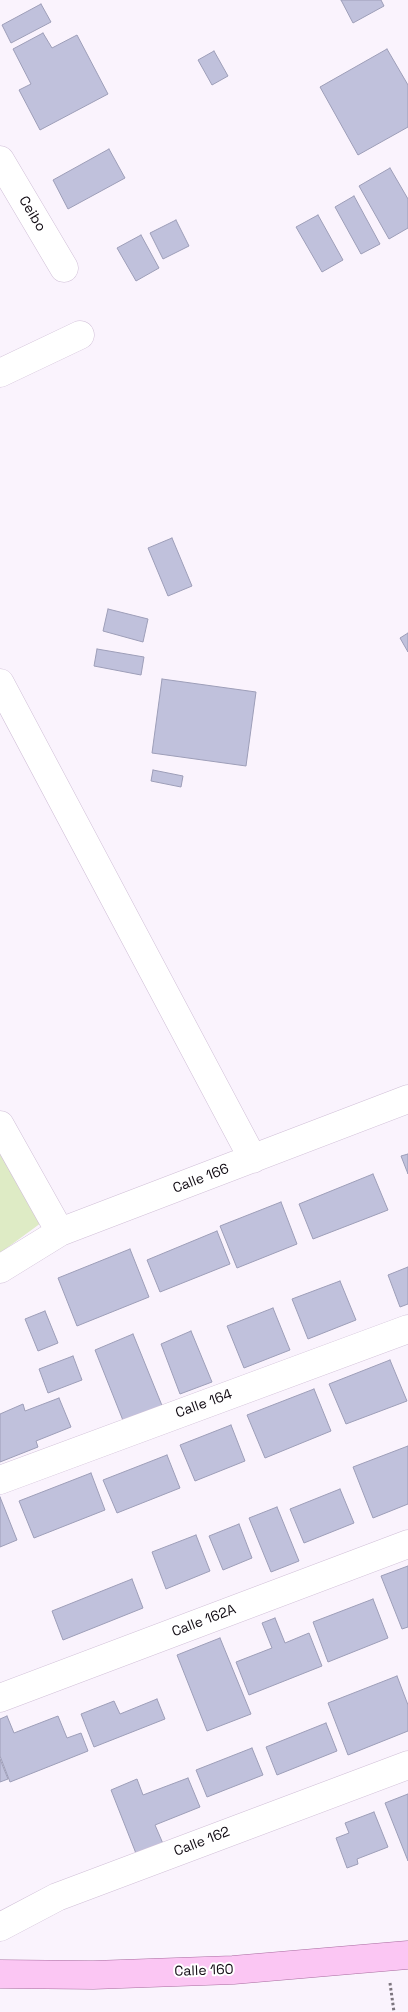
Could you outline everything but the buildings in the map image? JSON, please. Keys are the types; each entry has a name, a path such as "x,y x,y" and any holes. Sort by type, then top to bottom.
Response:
{"main road":[{"name":"Calle 160","path":"0,1974 93,1975 233,1970 408,1955"}],"street":[{"name":"Ceibo","path":"4,176 64,268"},
{"path":"0,373 80,335"},
{"path":"0,683 253,1159"},
{"name":"Calle 166","path":"0,1269 60,1232 408,1099"},
{"path":"0,1125 60,1232"},
{"name":"Calle 164","path":"0,1480 408,1329"},
{"name":"Calle 162A","path":"0,1698 408,1544"},
{"name":"Calle 162","path":"0,1927 57,1897 408,1765"}],"green space":[{"path":"0,1152 41,1223 0,1253"}]}
